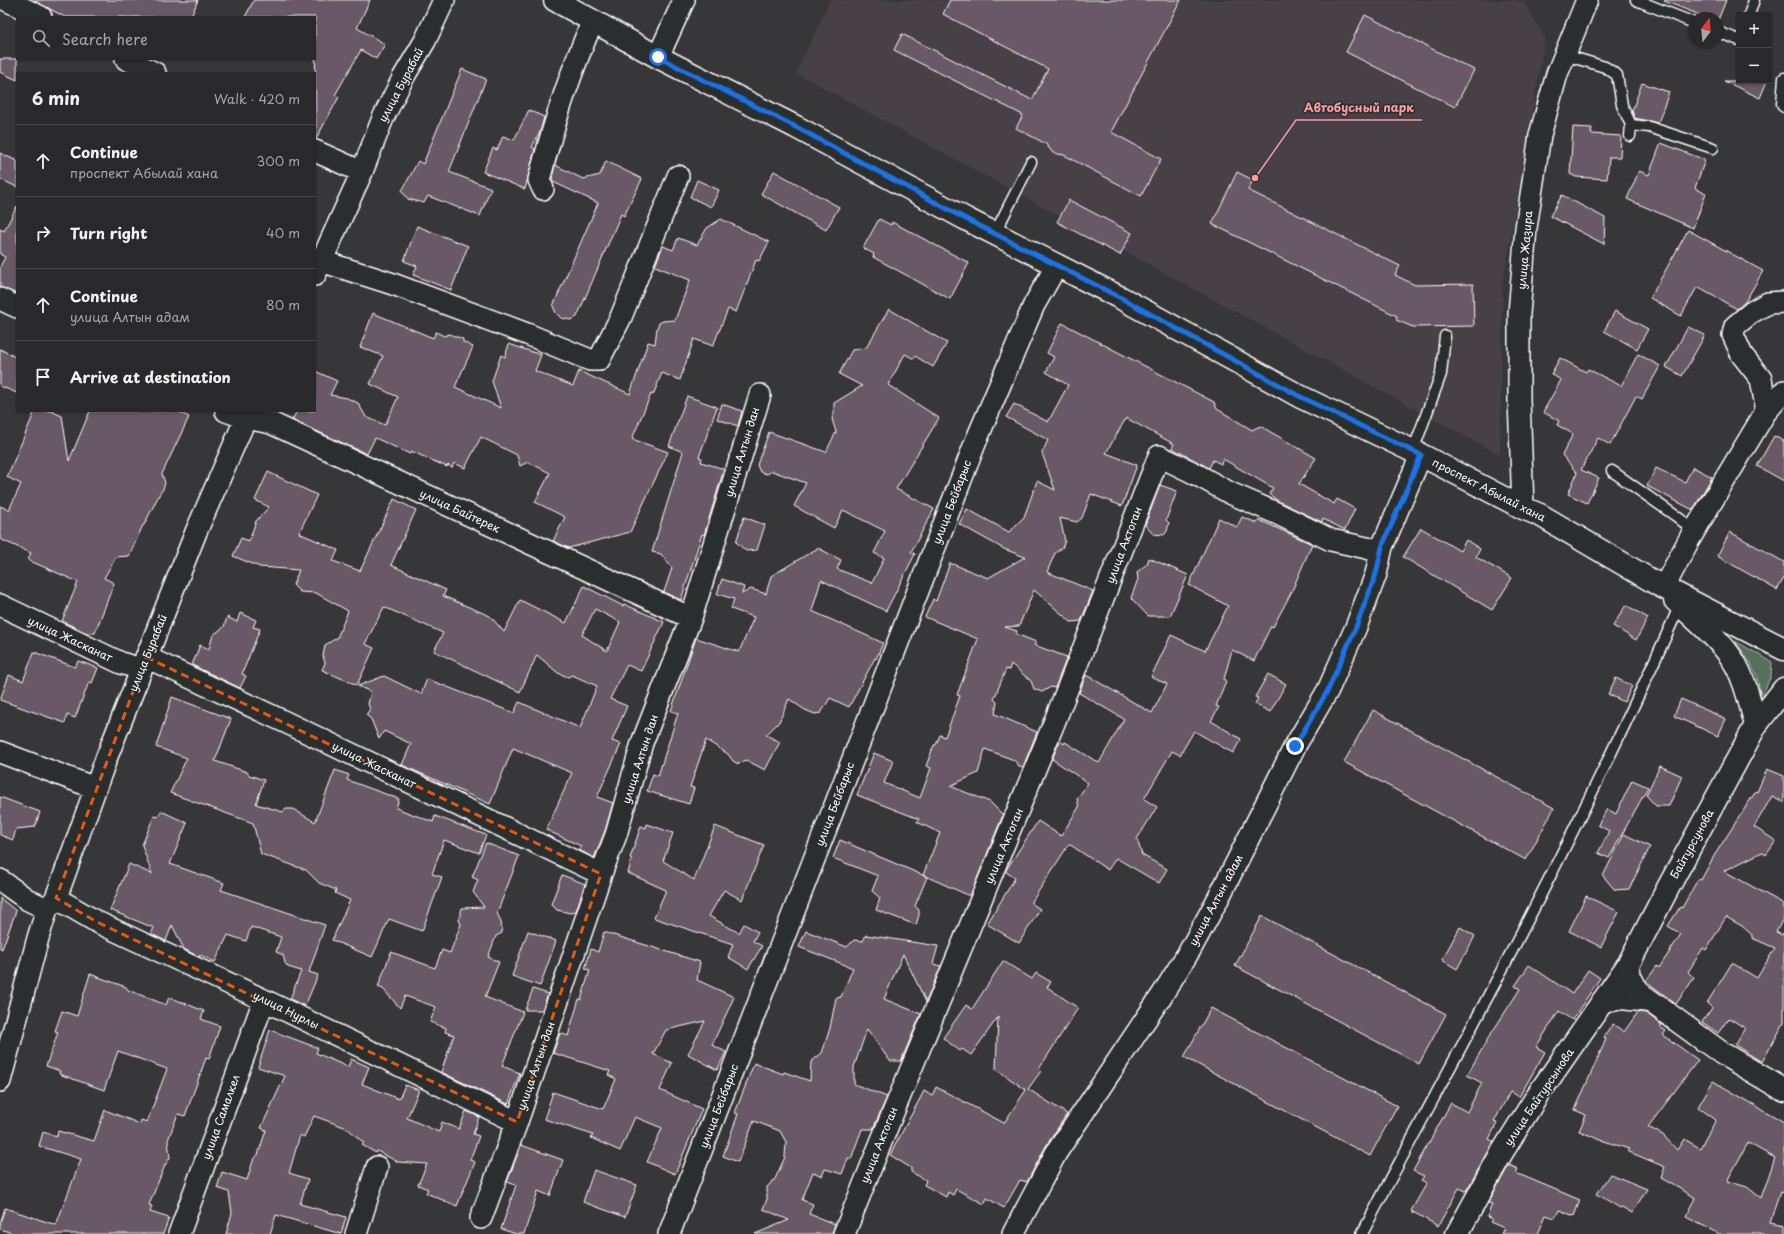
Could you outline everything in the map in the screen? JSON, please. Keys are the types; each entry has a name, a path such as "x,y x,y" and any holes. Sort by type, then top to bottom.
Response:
{"main road":[{"name":"проспект Абылай хана","path":"555,0 658,57 796,127 1121,298 1301,397 1540,515 1661,586 1784,649"},
{"path":"1661,586 1728,653 1746,688 1756,725"},
{"name":"Байтурсунова","path":"1628,965 1756,725 1784,689"},
{"path":"1628,965 1630,977 1638,992 1723,1054 1784,1090"},
{"name":"улица Байтурсынова","path":"1457,1234 1501,1154 1538,1096 1628,965"},
{"path":"1603,1002 1621,998 1650,1001"}],"street":[{"path":"6,0 38,16"},
{"name":"улица Бурабай","path":"318,268 362,172 383,118 403,78 425,41 444,0"},
{"path":"658,57 684,0"},
{"name":"улица Жазира","path":"1524,508 1519,399 1519,314 1526,228 1540,135 1557,74 1587,0"},
{"path":"543,189 539,180 544,158 568,83 593,21"},
{"path":"128,60 153,72"},
{"path":"316,151 362,172"},
{"path":"318,268 390,283 527,334 590,360 599,360 621,317 678,176"},
{"name":"улица Бейбарыс","path":"669,1234 976,441 1034,305 1057,265"},
{"path":"0,299 16,307"},
{"path":"1765,413 1765,401 1761,379 1742,355 1733,335 1735,326 1752,312 1768,303 1784,302"},
{"path":"1661,586 1765,413 1784,391"},
{"name":"улица Алтын дан","path":"481,1218 517,1122 601,874 616,835 642,744 691,618 760,395"},
{"name":"улица Байтерек","path":"231,412 247,415 271,423 691,618"},
{"name":"улица Бурабай","path":"0,1081 38,938 95,788 196,532 247,415"},
{"name":"улица Алтын адам","path":"1013,1234 1056,1153 1162,995 1190,950 1295,746 1328,690 1359,619 1376,574 1382,547 1417,453"},
{"name":"улица Актоган","path":"844,1234 1037,766 1159,456 1230,493 1276,513 1331,540 1371,549 1382,547"},
{"name":"улица Жасканат","path":"0,606 121,663 144,663 283,721 601,874"},
{"path":"0,752 95,788"},
{"name":"улица Нурлы","path":"0,880 28,900 51,904 97,922 264,1000 517,1122"},
{"name":"улица Самалкел","path":"179,1234 264,1000"},
{"path":"356,1234 377,1167"}],"lane":[{"path":"1636,0 1688,21"},
{"path":"1749,12 1754,0"},
{"path":"1724,34 1736,39"},
{"path":"1565,55 1605,67 1617,75 1622,105 1631,125 1630,136"},
{"path":"1784,78 1782,104 1784,107"},
{"path":"1631,125 1649,127 1713,148"},
{"path":"995,233 1031,162"},
{"path":"1417,453 1441,374 1446,336"},
{"path":"1612,471 1680,519 1694,532"},
{"path":"1362,1234 1550,876 1636,702 1680,605"}],"highlighted area":[{"path":"146,657 601,874 517,1122 97,922 56,898"}],"shaded area":[{"path":"830,0 1516,0 1525,4 1545,38 1503,283 1500,455 796,73"}],"green space":[{"path":"1735,641 1772,662 1771,676 1761,698 1757,676 1749,661"}],"building":[{"path":"33,0 198,0 191,16 63,16"},
{"path":"254,0 370,0 357,28 385,44 376,59 361,50 335,95 339,97 316,139 316,16 246,16"},
{"path":"950,0 1181,0 1111,132 1161,159 1141,196 1064,155 1053,153 1046,144 1016,128 1023,115 894,50 902,34 1032,100 1048,69 943,14"},
{"path":"1726,0 1721,12 1692,12 1664,1"},
{"path":"1365,15 1474,70 1455,107 1346,52"},
{"path":"0,59 17,60 16,80 0,72"},
{"path":"462,69 486,79 449,172 491,188 480,216 428,196 424,203 408,199 402,191 418,161 423,164"},
{"path":"1724,81 1736,81 1736,84 1766,84 1760,98"},
{"path":"1642,83 1669,92 1658,123 1635,118 1632,111"},
{"path":"529,110 544,117 540,132 532,147 535,149 525,189 483,172 493,148 497,150 503,136 514,140"},
{"path":"1573,127 1592,128 1591,134 1621,136 1620,157 1609,157 1607,179 1576,177 1570,174"},
{"path":"1661,143 1705,160 1695,188 1706,194 1693,228 1627,199 1639,171 1649,175"},
{"path":"0,153 16,161 16,187 0,179"},
{"path":"606,161 642,179 624,216 621,214 577,317 571,320 561,318 556,313 553,306 598,203 553,182 552,179 555,165 583,179 600,175"},
{"path":"774,171 839,207 826,230 761,194"},
{"path":"1237,172 1253,180 1248,190 1400,266 1395,275 1415,285 1473,284 1474,326 1413,327 1396,320 1397,316 1212,224"},
{"path":"697,180 719,190 711,207 690,197"},
{"path":"1562,195 1605,218 1604,244 1550,216"},
{"path":"1069,200 1132,233 1120,255 1057,222"},
{"path":"16,208 16,294 0,287 0,267 5,257 0,254 0,229 4,231"},
{"path":"721,219 769,242 759,261 756,260 736,312 728,309 713,346 694,339 680,380 662,373 653,395 651,394 632,439 668,452 630,532 569,548 553,541 565,517 535,502 550,473 528,462 520,466 517,455 481,437 465,468 454,463 452,468 448,465 447,467 411,451 410,454 375,438 367,454 292,420 296,412 316,412 316,371 337,381 330,395 347,398 358,403 366,417 385,425 398,397 370,384 383,356 360,347 373,313 433,338 436,332 444,336 449,334 463,339 463,342 473,347 455,387 501,408 492,381 501,355 505,357 509,344 541,355 535,371 573,386 579,371 630,394 648,342 655,344 659,323 663,321 675,320 690,280 655,266 663,246 673,250 678,238 697,245 707,228"},
{"path":"879,219 891,225 892,222 969,263 950,299 873,257 874,254 863,248"},
{"path":"417,226 468,246 451,290 413,275 417,266 404,261"},
{"path":"1688,230 1763,271 1745,302 1737,309 1697,287 1681,316 1650,298"},
{"path":"889,309 947,343 933,367 915,356 914,359 905,354 888,385 939,418 896,489 934,509 911,552 915,554 886,611 821,580 812,611 883,643 876,659 875,658 849,707 830,698 821,713 815,714 805,710 789,699 779,722 766,735 780,742 765,770 746,760 738,764 733,761 728,754 706,740 690,787 694,788 689,804 647,791 653,774 658,776 678,713 671,711 696,638 739,652 754,617 731,609 734,599 717,594 722,579 744,587 742,594 751,589 766,594 771,576 818,548 841,560 837,569 872,583 884,558 874,553 885,531 843,510 834,528 794,506 806,483 772,471 767,474 760,472 757,465 769,432 826,452 836,432 832,419 834,403 862,386 839,374 852,350 866,348"},
{"path":"1615,311 1648,329 1637,349 1604,331"},
{"path":"1062,323 1214,402 1217,409 1252,430 1260,426 1316,458 1299,484 1334,504 1337,499 1355,509 1345,530 1323,519 1322,522 1278,501 1269,494 1273,488 1223,459 1221,464 1213,460 1209,468 1172,448 1174,444 1126,418 1106,453 1137,465 1122,506 1091,494 1082,518 1077,522 1060,518 1065,541 1062,548 1055,553 1047,572 1093,591 1081,621 1071,622 1034,590 1019,626 1005,627 1017,631 1016,634 1036,642 1034,645 1067,657 1055,688 1051,687 1042,692 1034,689 1031,681 1011,664 1009,670 1006,669 994,699 997,702 995,714 1037,732 1023,767 1019,766 1014,760 985,749 978,773 950,786 990,802 1003,815 970,896 923,875 940,833 917,822 919,819 857,795 874,753 893,761 884,783 920,798 931,768 926,766 934,745 936,745 940,735 945,737 960,696 957,695 978,639 925,617 933,599 936,601 950,563 988,578 1025,557 1004,549 959,524 967,509 1009,532 1024,517 1037,481 1055,490 1042,453 1048,440 1006,417 1014,404 1048,422 1068,385 1046,372 1054,357 1047,353"},
{"path":"1688,327 1705,335 1682,376 1666,367"},
{"path":"0,349 16,357 16,393 0,386"},
{"path":"1638,354 1660,366 1642,399 1636,396 1610,445 1598,438 1581,470 1599,478 1587,503 1568,494 1577,473 1562,455 1573,434 1557,425 1559,421 1543,412 1561,380 1551,374 1560,358 1586,372 1588,369 1621,386"},
{"path":"687,396 717,407 699,457 702,458 701,462 724,469 704,535 702,534 681,600 664,592 672,568 661,554 652,552 683,452 669,446"},
{"path":"722,404 742,411 738,426 717,419"},
{"path":"35,412 53,412 62,416 69,461 90,412 179,412 189,417 162,474 165,483 163,489 143,525 129,556 116,557 104,578 114,583 95,633 87,633 62,621 78,582 28,560 31,553 0,539 0,506 9,510 21,484 7,477"},
{"path":"1774,436 1784,441 1784,481 1757,466"},
{"path":"1693,467 1712,477 1693,510 1647,486 1656,468 1685,482"},
{"path":"268,472 317,495 299,533 338,550 333,561 360,571 394,499 416,510 391,565 446,590 443,596 490,616 504,632 520,600 566,623 584,586 623,606 624,604 664,622 641,671 627,665 610,699 627,706 612,741 621,744 597,797 613,803 605,831 594,858 579,850 581,846 546,830 572,773 513,748 490,804 402,765 411,744 384,731 379,739 371,719 366,715 370,709 368,704 371,692 358,686 384,676 421,694 427,679 514,713 519,702 580,728 597,686 572,675 568,677 558,673 537,655 520,692 434,651 443,633 384,607 365,644 374,648 357,685 322,670 325,663 323,656 325,645 337,638 348,611 316,593 300,592 293,585 299,570 260,567 233,556 241,538 249,541 256,521 269,507 255,500","holes":["595,609 620,622 607,651 582,635"]},
{"path":"1160,485 1177,491 1166,520 1169,523 1167,531 1164,535 1153,534 1145,525"},
{"path":"744,517 765,525 757,550 746,551 736,542"},
{"path":"1242,517 1257,523 1259,520 1312,544 1291,593 1273,627 1271,626 1254,661 1232,650 1224,679 1226,682 1216,706 1219,707 1211,721 1241,739 1233,753 1194,731 1180,755 1172,751 1144,799 1157,807 1137,839 1142,855 1167,869 1159,883 1116,858 1108,870 1069,844 1031,903 1040,909 1019,943 987,924 1015,878 1006,872 1006,870 1038,821 1061,836 1079,807 1077,799 1088,783 1052,759 1060,741 1064,744 1065,742 1099,763 1124,719 1079,693 1086,675 1152,713 1167,684 1151,677 1171,635 1205,651 1228,606 1189,585 1219,518 1237,527"},
{"path":"1421,528 1460,551 1466,540 1480,549 1476,557 1512,578 1492,610 1403,557"},
{"path":"1730,532 1784,562 1784,578 1777,590 1717,556"},
{"path":"1149,558 1188,575 1170,616 1148,616 1131,598 1138,579 1137,572 1147,564"},
{"path":"1626,605 1648,618 1636,640 1613,626"},
{"path":"240,613 256,620 253,627 260,629 242,674 246,676 240,688 192,665 200,645 209,649 213,635 224,627 227,617 237,622"},
{"path":"34,652 75,667 78,661 98,668 92,683 89,682 75,718 67,715 65,723 0,700 9,675 23,681"},
{"path":"1268,674 1286,684 1270,712 1255,704 1258,698 1255,697"},
{"path":"1616,678 1632,686 1624,702 1608,694"},
{"path":"172,697 231,719 215,761 247,772 249,775 264,780 256,804 283,812 286,809 293,809 315,822 335,770 349,775 347,780 399,799 396,808 433,822 435,816 486,835 479,853 444,840 432,874 442,877 422,931 389,919 372,957 332,940 350,900 335,893 336,890 319,883 306,870 261,854 253,823 170,793 187,758 156,747"},
{"path":"1681,699 1726,719 1718,736 1674,716"},
{"path":"1373,710 1554,808 1526,860 1344,762"},
{"path":"1660,766 1682,776 1669,806 1656,806 1646,795"},
{"path":"1767,769 1784,776 1784,802 1772,796 1754,827 1776,841 1766,855 1762,852 1724,871 1784,904 1784,917 1776,932 1782,935 1784,932 1784,1023 1762,1062 1735,1045 1745,1028 1729,1018 1718,1033 1702,1022 1712,1008 1707,1003 1732,963 1757,978 1775,948 1752,938 1752,935 1742,926 1726,917 1706,950 1703,948 1688,972 1694,978 1676,1004 1646,981 1657,966 1659,968 1681,934 1668,926 1680,907 1682,908 1698,879 1701,880 1714,856 1756,791 1757,792"},
{"path":"1632,780 1648,787 1609,858 1598,853 1609,831 1598,825 1607,809 1616,814"},
{"path":"0,797 40,812 35,827 16,829 13,840 0,835"},
{"path":"161,811 187,823 170,864 224,883 221,890 325,925 309,972 318,975 305,1006 290,999 301,971 288,967 285,963 283,955 276,952 281,937 251,927 246,941 228,935 215,962 200,955 199,957 184,949 172,925 166,941 151,934 154,928 110,910 129,864 152,874 142,845 154,816 158,817"},
{"path":"647,824 673,833 663,861 694,880 715,826 764,845 742,900 724,890 709,916 739,933 744,924 758,932 753,941 762,946 748,969 728,957 733,944 654,918 666,890 628,873 632,859 630,858 641,826 646,828"},
{"path":"1624,834 1650,847 1629,889 1615,890 1603,876"},
{"path":"840,840 927,877 915,906 919,910 916,925 876,910 880,898 872,891 878,876 833,858"},
{"path":"486,843 519,856 497,913 501,922 502,933 496,936 488,957 499,962 485,997 523,1012 502,1066 520,1073 508,1104 441,1072 454,1035 445,1032 446,1028 430,1022 436,1007 405,996 400,1008 383,989 378,987 391,952 435,968 442,950 450,953 461,924 459,920 462,908 484,907 473,892 478,880 472,877"},
{"path":"562,875 585,884 576,911 570,913 557,910 551,904"},
{"path":"1586,896 1619,912 1601,947 1569,931"},
{"path":"0,898 16,911 2,949 0,948"},
{"path":"1262,916 1446,1014 1419,1064 1235,966"},
{"path":"1460,927 1475,936 1457,969 1442,960"},
{"path":"528,931 556,941 540,986 512,976"},
{"path":"806,931 847,947 854,940 863,941 866,935 938,946 933,964 941,966 926,1002 903,954 884,999 921,1014 901,1061 890,1061 867,1029 854,1067 854,1084 887,1097 873,1129 862,1129 851,1159 848,1158 842,1174 825,1169 822,1176 813,1172 802,1200 813,1204 809,1214 835,1224 832,1234 755,1234 789,1220 763,1209 767,1199 767,1187 775,1179 785,1157 786,1142 780,1131 754,1121 738,1162 723,1156 738,1114 735,1113 754,1063 783,1074 784,1072 810,1081 811,1062 822,1053 830,1028 836,998 841,997 853,968 799,947"},
{"path":"604,932 700,962 697,980 734,997 712,1045 726,1052 717,1070 688,1054 705,1021 666,1030 653,1054 672,1063 660,1090 702,1109 675,1174 647,1162 662,1128 635,1117 620,1151 591,1138 593,1135 544,1119 553,1092 603,1109 616,1079 608,1075 610,1071 553,1053 560,1033 568,1036 579,999 581,1000 590,970 585,969 591,949 598,952"},
{"path":"1003,961 1032,979 1036,973 1051,982 1047,987 1078,1008 1039,1069 1041,1071 1028,1089 1067,1114 1046,1146 1027,1182 1020,1180 1004,1208 987,1198 984,1204 956,1189 953,1195 948,1192 946,1197 924,1185 926,1180 911,1172 911,1168 890,1155 924,1091 932,1096 936,1087 1004,1123 1026,1090 996,1069 998,1017 971,1055 962,1049 960,1051 943,1038 966,1005 972,1009"},
{"path":"1529,965 1572,994 1588,970 1600,978 1572,1020 1559,1011 1536,1047 1545,1052 1519,1097 1510,1092 1494,1122 1497,1123 1489,1139 1494,1142 1466,1191 1459,1188 1438,1226 1411,1211 1427,1183 1421,1180 1424,1176 1413,1171 1451,1103 1467,1112 1482,1083 1467,1075 1489,1037 1520,989 1515,986"},
{"path":"90,974 126,987 128,990 166,1005 169,997 204,1011 201,1019 220,1026 209,1059 206,1058 185,1116 178,1114 168,1140 170,1158 165,1165 149,1205 152,1206 150,1212 169,1218 163,1234 15,1234 0,1229 0,1223 5,1208 56,1225 81,1159 39,1146 43,1132 57,1136 58,1131 94,1141 105,1110 140,1124 141,1120 147,1122 167,1069 118,1051 104,1090 59,1074 60,1071 46,1066 58,1032 55,1031 62,1011 77,1016"},
{"path":"533,989 548,994 542,1010 525,1010"},
{"path":"1211,1008 1397,1106 1370,1156 1184,1057"},
{"path":"1638,1012 1646,1013 1662,1025 1660,1027 1666,1031 1663,1035 1698,1060 1648,1127 1663,1135 1677,1150 1684,1139 1700,1148 1716,1120 1698,1107 1713,1081 1784,1122 1784,1193 1780,1192 1770,1222 1784,1225 1784,1234 1719,1234 1686,1217 1696,1198 1661,1178 1665,1167 1627,1151 1629,1149 1579,1131 1586,1115 1575,1110 1606,1039 1604,1037 1613,1024 1624,1032","holes":["1748,1143 1775,1158 1761,1198 1747,1187 1727,1181"]},
{"path":"270,1030 318,1048 316,1053 348,1067 351,1059 369,1067 362,1084 399,1099 405,1085 419,1090 407,1118 439,1132 442,1122 459,1129 466,1111 479,1117 473,1134 479,1136 470,1160 475,1162 457,1206 426,1193 428,1189 418,1185 427,1164 398,1162 377,1151 376,1153 362,1145 364,1143 347,1128 314,1116 304,1137 300,1135 289,1173 308,1179 300,1204 346,1217 341,1234 276,1215 270,1234 226,1234 232,1213 229,1192 217,1188 222,1172 247,1180 254,1158 258,1155 266,1130 261,1128 285,1076 258,1067"},
{"path":"521,1145 563,1160 550,1196 538,1191 524,1234 516,1234 501,1229 516,1185 507,1182"},
{"path":"1509,1165 1518,1169 1516,1173 1580,1200 1574,1216 1559,1210 1555,1218 1546,1215 1538,1234 1501,1234 1504,1228 1490,1222 1492,1219 1487,1217 1492,1204 1488,1203"},
{"path":"594,1170 637,1185 625,1217 583,1202"},
{"path":"1610,1174 1647,1189 1632,1213 1622,1207 1620,1208 1597,1194"}],"place":[{"name":"Автобусный парк","path":"1255,178"}],"route":[{"path":"658,57 796,127 966,219 1121,298 1301,397 1421,455 1382,547 1376,574 1356,627 1328,690 1295,746"}]}
